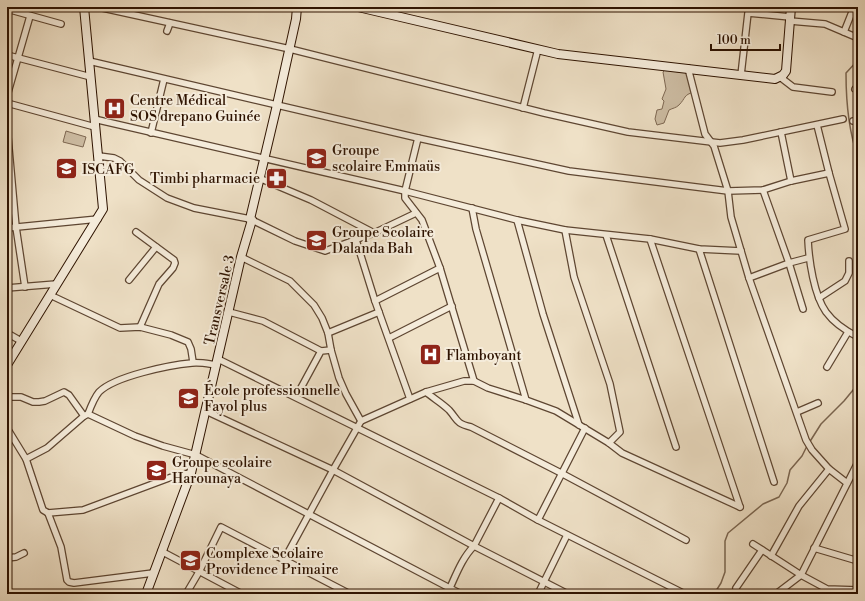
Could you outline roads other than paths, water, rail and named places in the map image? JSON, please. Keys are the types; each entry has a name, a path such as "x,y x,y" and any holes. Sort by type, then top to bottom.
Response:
{"street":[{"path":"7,365 104,206 94,123 90,61 84,7"},
{"path":"98,7 290,49 524,108 628,132 720,142 743,140 843,119"},
{"name":"Transversale 3","path":"146,594 191,473 196,455 290,49 297,7"},
{"path":"358,7 558,54 775,79 780,77 786,71 791,7"},
{"path":"844,32 854,7"},
{"path":"7,9 61,24"},
{"path":"741,75 748,13 825,24 858,38"},
{"path":"7,96 30,16"},
{"path":"167,31 170,23"},
{"path":"524,108 538,49"},
{"path":"7,55 91,77"},
{"path":"90,61 418,138 569,171 728,191 763,190 790,181 829,173"},
{"path":"688,68 705,134 714,146 728,191 731,217 749,278 809,446 829,469 848,483"},
{"path":"780,77 793,87 832,92"},
{"path":"151,132 164,79"},
{"path":"7,103 94,123 151,132 565,230 650,239 699,249 741,251"},
{"path":"817,124 845,228 808,240 808,258 819,298 826,312 834,321 848,332 858,336"},
{"path":"7,126 10,190 25,287"},
{"path":"781,132 790,181"},
{"path":"418,138 405,191 405,198 422,220 440,268 474,381"},
{"path":"98,156 114,158 120,161 139,180 166,198 194,208 251,219 295,241 325,251 374,233 416,213"},
{"path":"259,178 311,200 374,233"},
{"path":"763,190 789,263 803,309"},
{"path":"472,208 476,229 526,400"},
{"path":"7,228 98,218"},
{"path":"518,220 543,314 582,426 538,520"},
{"path":"565,230 574,277 610,384 620,432 609,443"},
{"path":"136,232 174,260 175,265 159,284 140,327"},
{"path":"606,235 676,447"},
{"path":"284,560 332,470 361,421 426,392 464,382 474,381 488,388 556,411 609,443 622,453 740,507 650,239"},
{"path":"356,240 379,312 410,399"},
{"path":"129,280 156,247"},
{"path":"699,249 774,482"},
{"path":"241,257 290,281 314,305 322,318 328,333 330,350 339,378 361,421"},
{"path":"749,278 789,263 808,258"},
{"path":"819,298 845,281 849,273 849,261"},
{"path":"376,301 440,268"},
{"path":"7,288 56,284"},
{"path":"50,295 120,328 140,327 171,335 188,342 191,349 193,362"},
{"path":"389,338 452,306"},
{"path":"229,312 263,321 321,351 330,350"},
{"path":"328,333 379,312"},
{"path":"827,367 848,332"},
{"path":"7,333 21,341"},
{"path":"296,398 321,351"},
{"path":"26,459 47,448 86,415 97,395 111,384 136,374 193,362 218,362 357,427 685,594"},
{"path":"7,397 21,397 33,402 39,402 45,401 61,392 67,393 86,415 135,436 163,446 196,455 449,591 461,594"},
{"path":"426,392 449,410 456,421 462,425 470,427 561,473 686,540"},
{"path":"797,412 818,403"},
{"path":"206,411 332,470 474,546 568,594"},
{"path":"7,428 26,459 43,510 48,513 83,510 177,475 191,473"},
{"path":"776,594 801,575 858,462"},
{"path":"771,556 799,506 829,469"},
{"path":"449,591 461,565 469,551 474,546 499,498"},
{"path":"48,513 61,547 67,580 69,582 74,583 153,573"},
{"path":"186,594 199,572 221,527 350,594"},
{"path":"538,594 567,535"},
{"path":"753,544 801,575 832,592 858,590"},
{"path":"814,548 858,560"},
{"path":"736,588 762,550"},
{"path":"161,551 242,594"},
{"path":"7,558 16,557 24,553"}],"waterway":[{"path":"858,60 846,73 848,116 858,157"},
{"path":"809,443 821,424 844,401 858,384"},
{"path":"714,594 721,583 725,572 725,541 728,533 763,504 779,497 787,483 790,470 802,456 807,446"}],"place":[{"name":"Centre Médical SOS drepano Guinée","path":"115,108"},
{"name":"Groupe scolaire Emmaüs","path":"317,158"},
{"name":"ISCAFG","path":"66,169"},
{"name":"Timbi pharmacie","path":"276,178"},
{"name":"Groupe Scolaire Dalanda Bah","path":"317,240"},
{"name":"Flamboyant","path":"430,355"},
{"name":"École professionnelle Fayol plus","path":"189,398"},
{"name":"Groupe scolaire Harounaya","path":"156,470"},
{"name":"Complexe Scolaire Providence Primaire","path":"190,561"}]}
